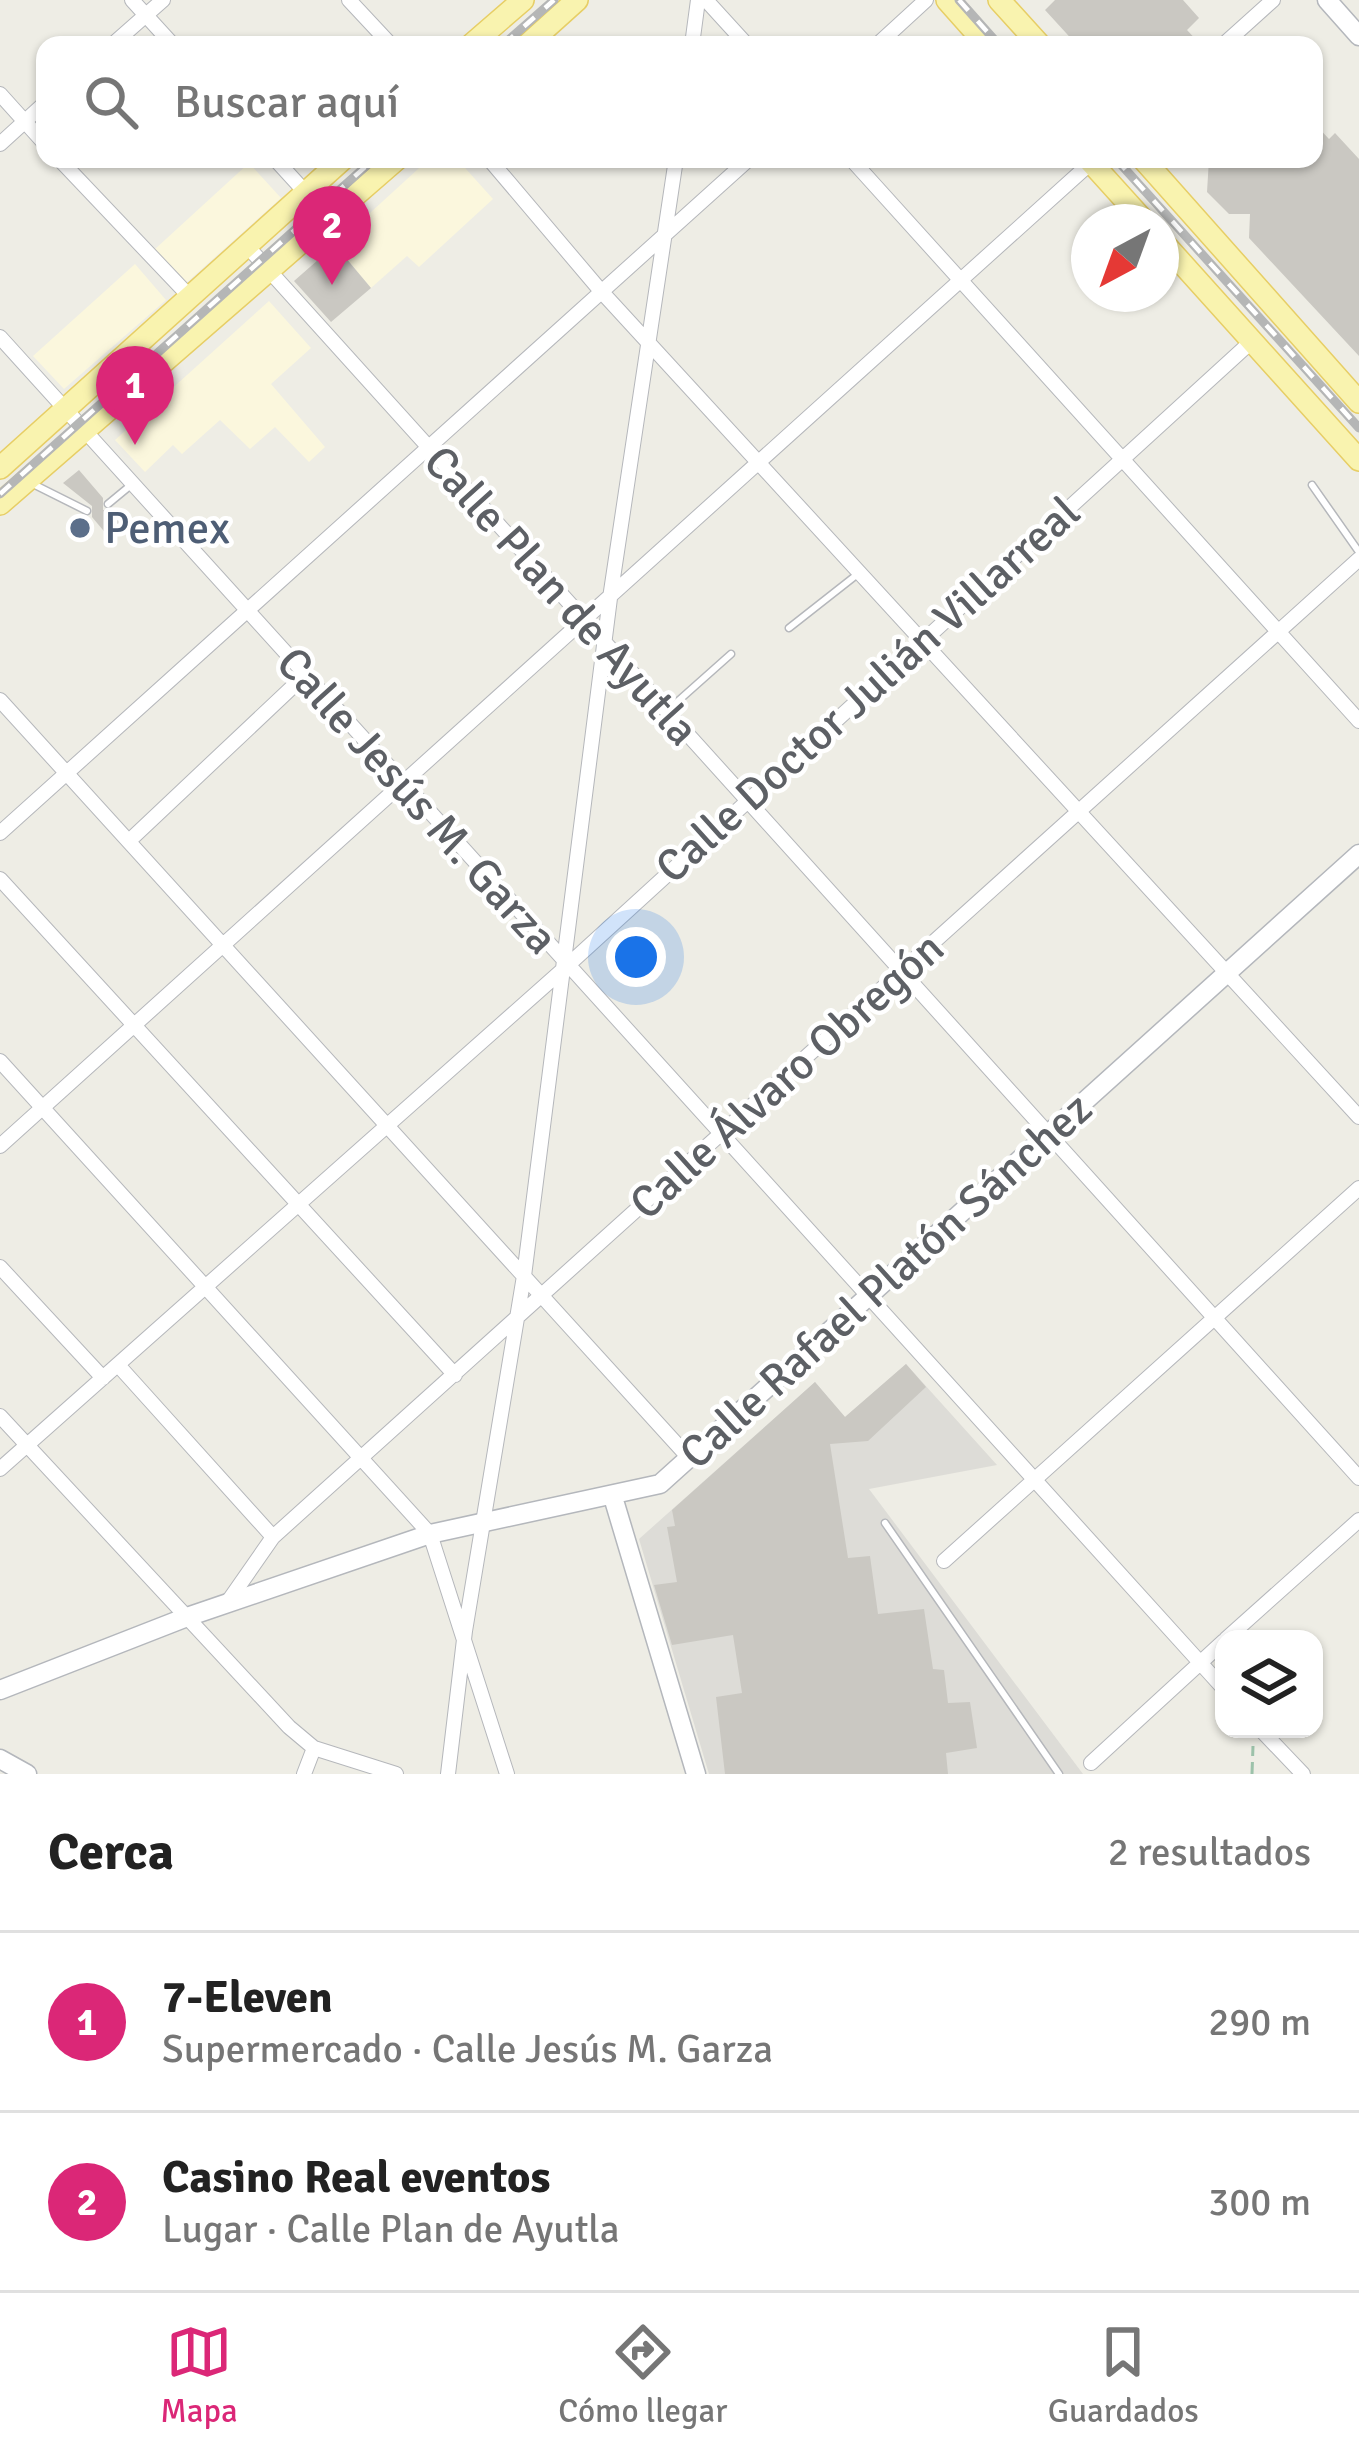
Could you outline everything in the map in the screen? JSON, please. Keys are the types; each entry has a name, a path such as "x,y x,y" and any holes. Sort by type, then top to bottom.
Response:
{"main road":[{"path":"481,36 523,0"},
{"path":"537,36 577,0"},
{"path":"947,0 979,36"},
{"path":"999,0 1032,36"},
{"path":"0,468 333,168"},
{"path":"0,504 386,168"},
{"path":"1099,168 1130,204"},
{"path":"1151,168 1359,402"},
{"path":"1179,260 1359,460"}],"street":[{"path":"132,0 164,36"},
{"path":"122,36 163,0"},
{"path":"350,0 383,36"},
{"path":"694,36 702,0"},
{"path":"702,0 738,36"},
{"path":"887,36 926,0"},
{"path":"1233,36 1273,0"},
{"path":"1327,0 1359,36"},
{"path":"0,94 36,135"},
{"path":"0,144 36,111"},
{"path":"68,168 191,298"},
{"path":"283,168 306,193"},
{"path":"497,168 600,290 923,636 1359,1117"},
{"path":"448,1774 465,1631 524,1276 610,598 675,168"},
{"path":"0,833 739,168"},
{"path":"859,168 1120,462 1359,721"},
{"path":"0,1146 1083,168"},
{"name":"Calle Plan de Ayutla","path":"247,246 1359,1478"},
{"name":"Calle Jesús M. Garza","path":"0,338 1215,1679"},
{"name":"Calle Doctor Julián Villarreal","path":"0,1469 566,966 1252,341"},
{"name":"Calle Álvaro Obregón","path":"227,1603 273,1538 1082,812 1359,555"},
{"path":"129,841 304,676"},
{"path":"0,700 692,1460"},
{"name":"Calle Rafael Platón Sánchez","path":"0,1690 188,1617 430,1534 660,1484 1359,854"},
{"path":"0,879 455,1375"},
{"path":"0,1061 430,1534 465,1631 507,1774"},
{"path":"944,1562 1359,1188"},
{"path":"0,1267 103,1378"},
{"path":"118,1365 273,1538"},
{"path":"0,1416 314,1748 396,1774"},
{"path":"613,1497 696,1774"},
{"path":"1236,1630 1359,1520"},
{"path":"1090,1762 1215,1649"},
{"path":"1261,1738 1303,1774"},
{"path":"304,1774 314,1748"},
{"path":"0,1759 27,1774"}],"lane":[{"path":"26,480 87,512"},
{"path":"108,504 131,484"},
{"path":"1312,485 1359,555"},
{"path":"789,628 861,571"},
{"path":"665,712 731,654"},
{"path":"885,1523 1059,1774"}],"path":[{"path":"1252,1774 1257,1738"}],"shaded area":[{"path":"244,168 254,168 281,198 185,284 154,250"},
{"path":"419,168 465,168 493,199 419,267 407,256 371,288 335,245"},
{"path":"135,264 166,300 64,389 33,356"},
{"path":"269,301 311,348 271,384 325,447 309,462 275,427 250,449 220,420 182,454 173,445 145,472 115,440"},
{"path":"906,1364 997,1465 869,1489 1083,1774 709,1774 639,1539 815,1382 845,1417"}],"building":[{"path":"1055,0 1183,0 1199,18 1187,30 1193,36 1069,36 1045,10"},
{"path":"1323,133 1329,139 1335,133 1359,159 1359,356 1249,238 1250,214 1229,214 1207,192 1208,168 1323,168"},
{"path":"335,245 371,288 331,322 294,281"},
{"path":"79,470 103,498 103,510 113,509 125,522 108,536 92,517 92,506 63,483"},
{"path":"906,1364 926,1387 868,1441 830,1444 848,1558 870,1556 878,1614 924,1609 933,1669 944,1670 948,1703 970,1702 977,1748 946,1753 948,1774 725,1774 716,1697 742,1693 733,1635 672,1645 654,1585 677,1582 667,1527 675,1526 672,1510 815,1382 845,1417"}],"railway":[{"path":"513,36 554,0"},
{"path":"959,0 991,36"},
{"path":"0,494 364,168"},
{"path":"1124,168 1359,428"}],"place":[{"name":"Casino Real eventos","path":"332,285"},
{"name":"7-Eleven","path":"135,445"},
{"name":"Pemex","path":"80,528"}]}
